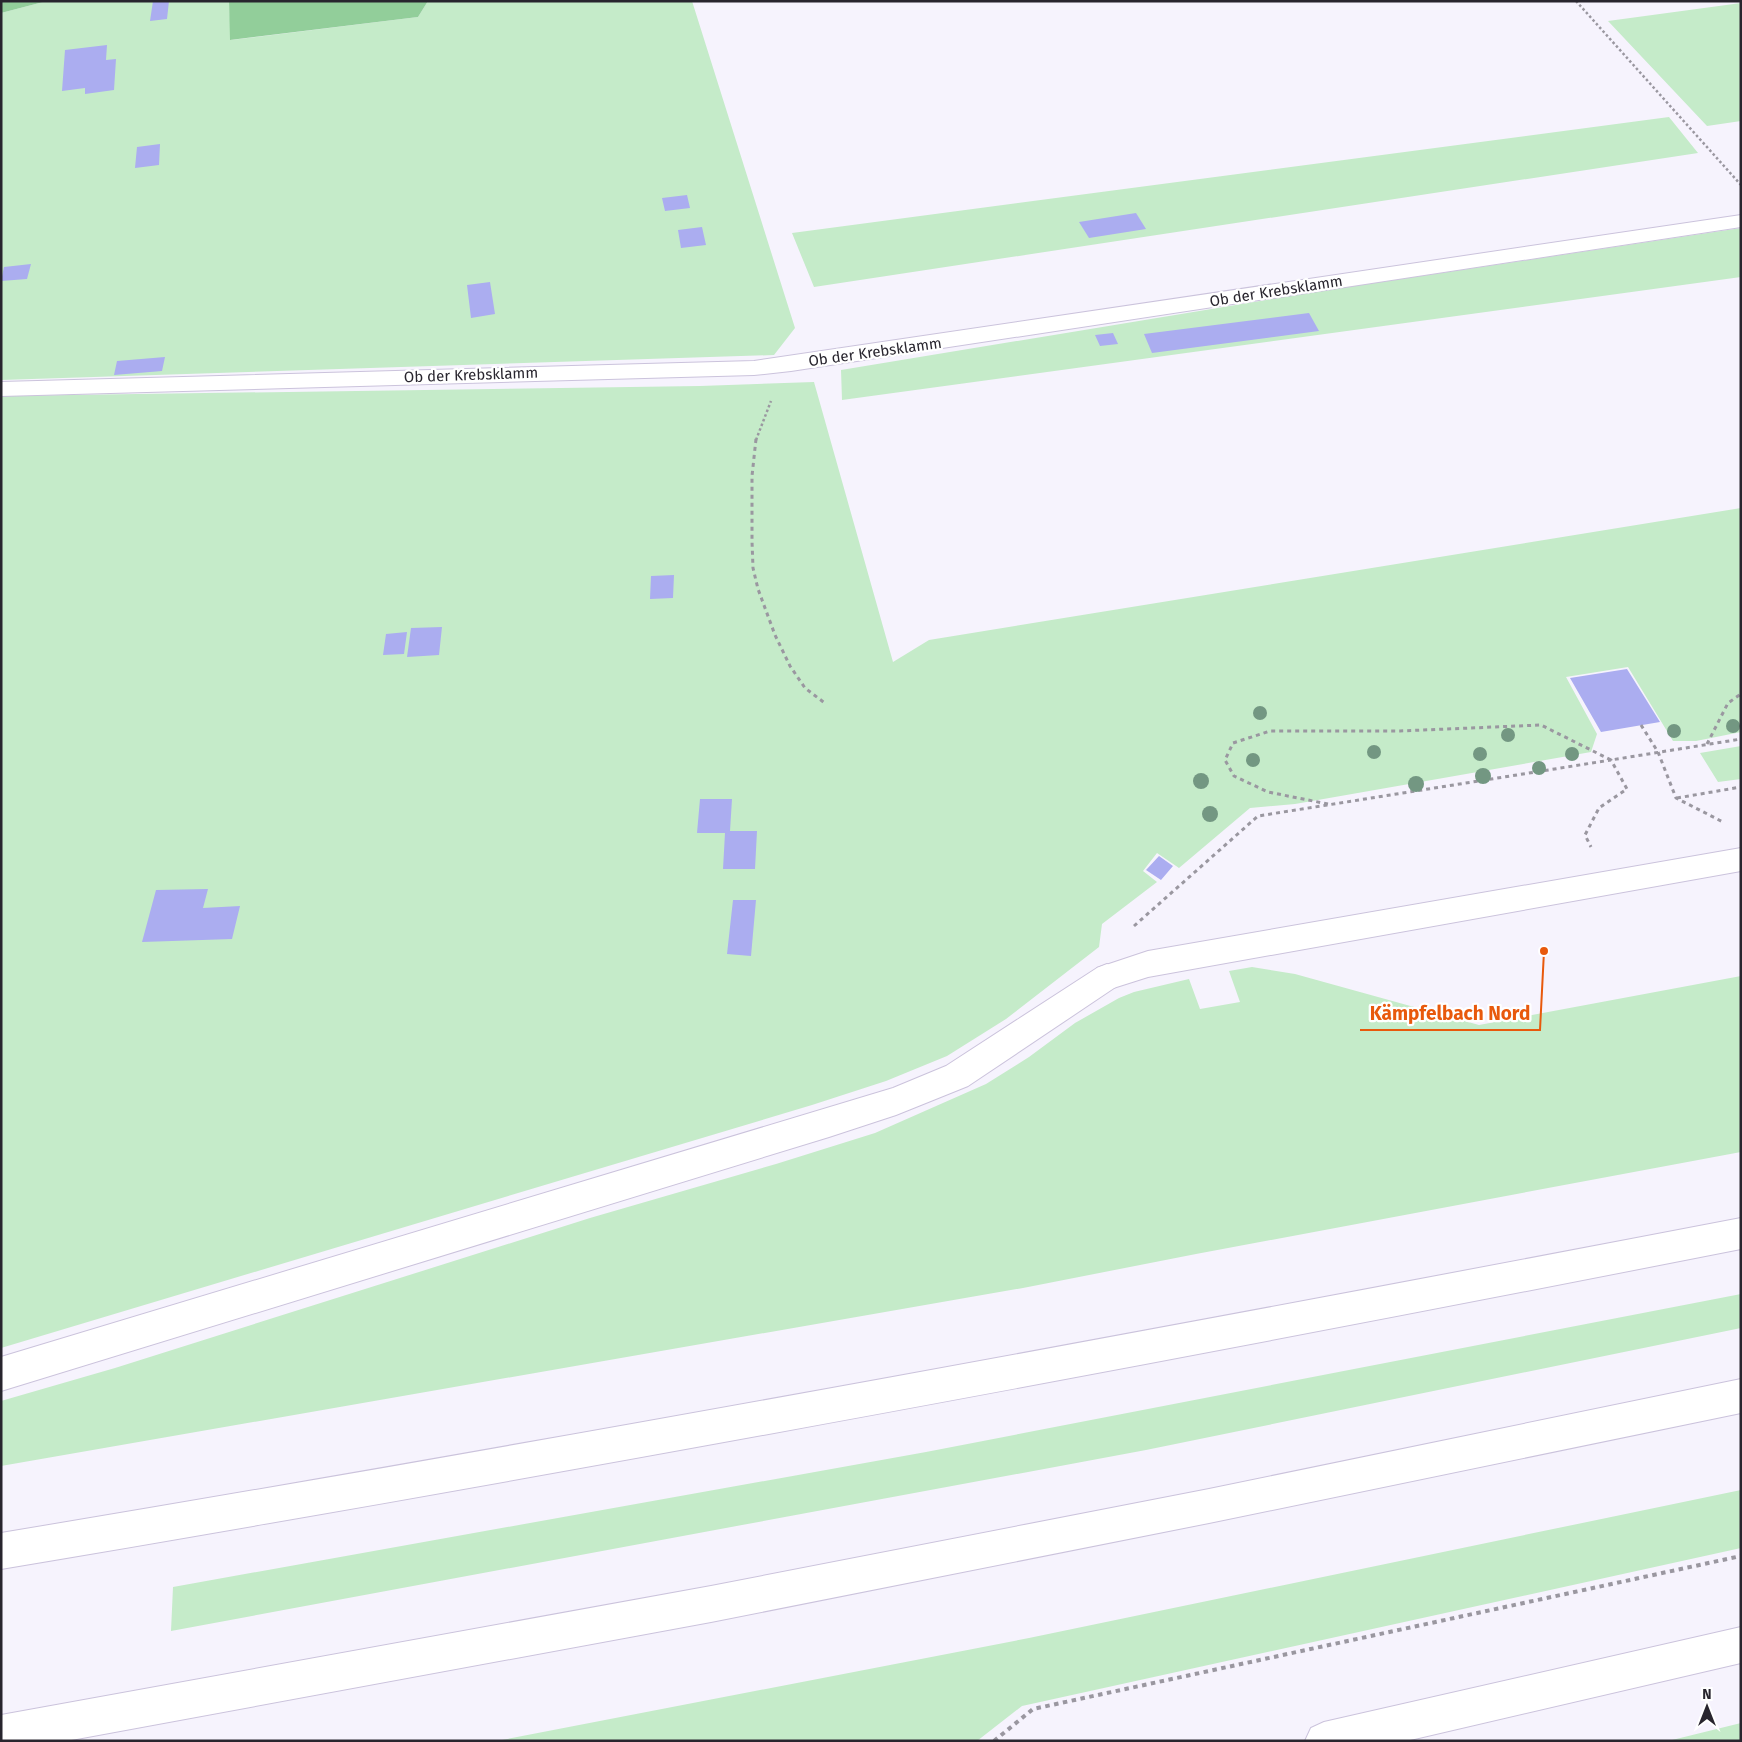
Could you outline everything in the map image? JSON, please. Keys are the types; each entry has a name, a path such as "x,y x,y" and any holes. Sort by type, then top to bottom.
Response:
{"main road":[{"name":"Ob der Krebsklamm","path":"1,390 754,368 791,364 1741,220"},
{"path":"1,1374 829,1123 896,1100 957,1076 1118,974 1148,964 1741,859"},
{"path":"1,1551 583,1451 1260,1328 1741,1233"},
{"path":"1,1734 711,1604 1209,1506 1741,1396"},
{"path":"1324,1741 1741,1646"}],"path":[{"path":"1576,1 1741,185"},
{"path":"791,364 762,418 755,440 752,457 753,561 762,604 784,654 804,688 826,704"},
{"path":"1707,744 1728,703 1741,694"},
{"path":"1331,805 1268,792 1234,776 1225,760 1233,743 1270,731 1400,731 1541,725 1611,760 1627,789 1599,808 1585,835 1608,882"},
{"path":"1641,725 1658,752 1676,798 1724,823"},
{"path":"1118,974 1121,937 1258,816 1741,739"},
{"path":"1676,798 1741,787"},
{"path":"994,1741 1033,1709 1741,1556"}],"green space":[{"path":"1,1 47,1 1,13"},
{"path":"47,1 229,1 231,40 418,17 428,1 692,1 795,328 774,355 1,380 1,13"},
{"path":"229,1 428,1 418,17 230,40"},
{"path":"1741,3 1741,121 1707,126 1608,21"},
{"path":"1669,117 1698,153 814,287 792,233"},
{"path":"1741,228 1741,277 842,400 841,370 1320,291"},
{"path":"814,382 893,662 929,640 1741,508 1741,732 1696,741 1673,741 1628,667 1566,677 1597,734 1591,752 1295,804 1250,808 1179,868 1157,853 1143,871 1157,882 1102,924 1099,947 1006,1019 947,1056 886,1081 812,1105 1,1348 1,396 700,386"},
{"path":"1741,746 1741,779 1718,782 1700,753"},
{"path":"1252,967 1295,974 1479,1025 1741,976 1741,1152 1023,1288 1,1466 1,1401 115,1368 590,1218 875,1133 986,1084 1029,1057 1075,1023 1119,998 1134,992 1189,979 1200,1009 1240,1002 1229,971"},
{"path":"1741,1294 1741,1328 1146,1450 171,1631 173,1587 926,1452"},
{"path":"1741,1490 1741,1548 1022,1706 977,1741 497,1741 1029,1638"},
{"path":"1741,1723 1741,1741 1668,1741"}],"building":[{"path":"153,1 169,1 167,19 150,21"},
{"path":"107,45 106,60 116,59 114,90 85,94 85,88 62,91 65,50"},
{"path":"160,144 159,165 135,168 137,147"},
{"path":"687,195 690,208 665,211 662,198"},
{"path":"1136,213 1146,229 1089,238 1079,222"},
{"path":"702,227 706,245 681,248 678,230"},
{"path":"31,264 27,279 1,281 4,267"},
{"path":"490,282 495,314 471,318 467,285"},
{"path":"1309,313 1319,331 1152,353 1144,334"},
{"path":"1113,333 1118,344 1100,346 1095,335"},
{"path":"165,357 162,371 114,375 117,361"},
{"path":"674,575 673,598 650,599 651,576"},
{"path":"442,627 439,655 407,657 411,628"},
{"path":"407,632 404,654 383,655 386,634"},
{"path":"1627,669 1660,722 1601,732 1570,678"},
{"path":"700,799 732,799 730,831 757,831 755,869 723,869 725,833 697,833"},
{"path":"1159,856 1173,866 1161,880 1146,870"},
{"path":"208,889 203,908 240,906 232,939 142,942 156,890"},
{"path":"733,900 756,900 751,956 727,954"}],"place":[{"name":"Kämpfelbach Nord","path":"1544,951"}]}
